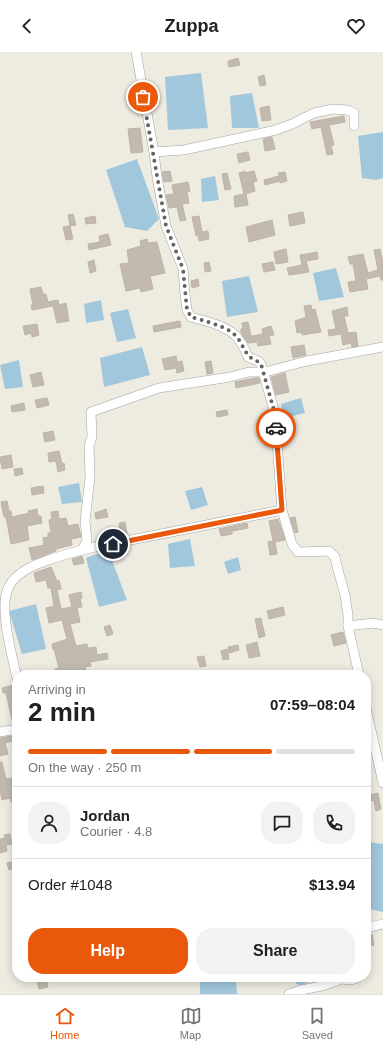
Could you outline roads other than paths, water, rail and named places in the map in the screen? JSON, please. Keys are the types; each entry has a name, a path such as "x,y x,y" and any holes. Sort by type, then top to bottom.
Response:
{"street":[{"path":"136,52 154,152 156,178 166,226 183,269 187,310 191,317 225,328 235,334 248,356 261,364 275,414 282,510 292,544 298,552 329,552 335,557 345,596 348,626 357,670"},
{"path":"154,152 184,150 276,130 314,113 334,108 347,110 354,113 354,126"},
{"path":"82,550 87,541 85,521 90,477 89,446 92,437 91,412 159,388 230,377 249,372 263,372 286,368 307,361 383,347"},
{"path":"15,670 6,632 6,592 13,579 29,569 43,562 82,550 282,510"},
{"path":"348,626 373,623 383,625"},
{"path":"0,732 12,730"},
{"path":"371,739 383,783"},
{"path":"371,927 383,924"},
{"path":"289,994 333,982"}],"water":[{"path":"201,73 208,128 168,130 165,77"},
{"path":"252,93 259,128 232,128 230,96"},
{"path":"383,132 383,178 376,180 362,178 358,136"},
{"path":"137,159 159,219 147,231 125,227 106,170"},
{"path":"215,176 219,200 202,202 201,179"},
{"path":"336,268 344,297 319,301 313,273"},
{"path":"249,276 258,312 227,317 222,281"},
{"path":"101,300 104,320 86,323 84,304"},
{"path":"128,309 136,338 117,342 110,313"},
{"path":"142,347 150,375 104,387 100,358"},
{"path":"19,360 23,387 5,389 0,365"},
{"path":"301,398 305,413 283,418 281,404"},
{"path":"79,483 82,502 62,504 58,487"},
{"path":"202,487 208,505 191,510 185,491"},
{"path":"190,539 195,566 170,568 168,544"},
{"path":"108,550 127,600 99,607 86,558"},
{"path":"238,557 241,570 228,574 224,562"},
{"path":"36,604 46,649 22,654 9,611"},
{"path":"371,843 383,844 383,912 371,909"},
{"path":"200,982 236,982 237,994 200,994"},
{"path":"295,982 309,982 300,986"}]}
